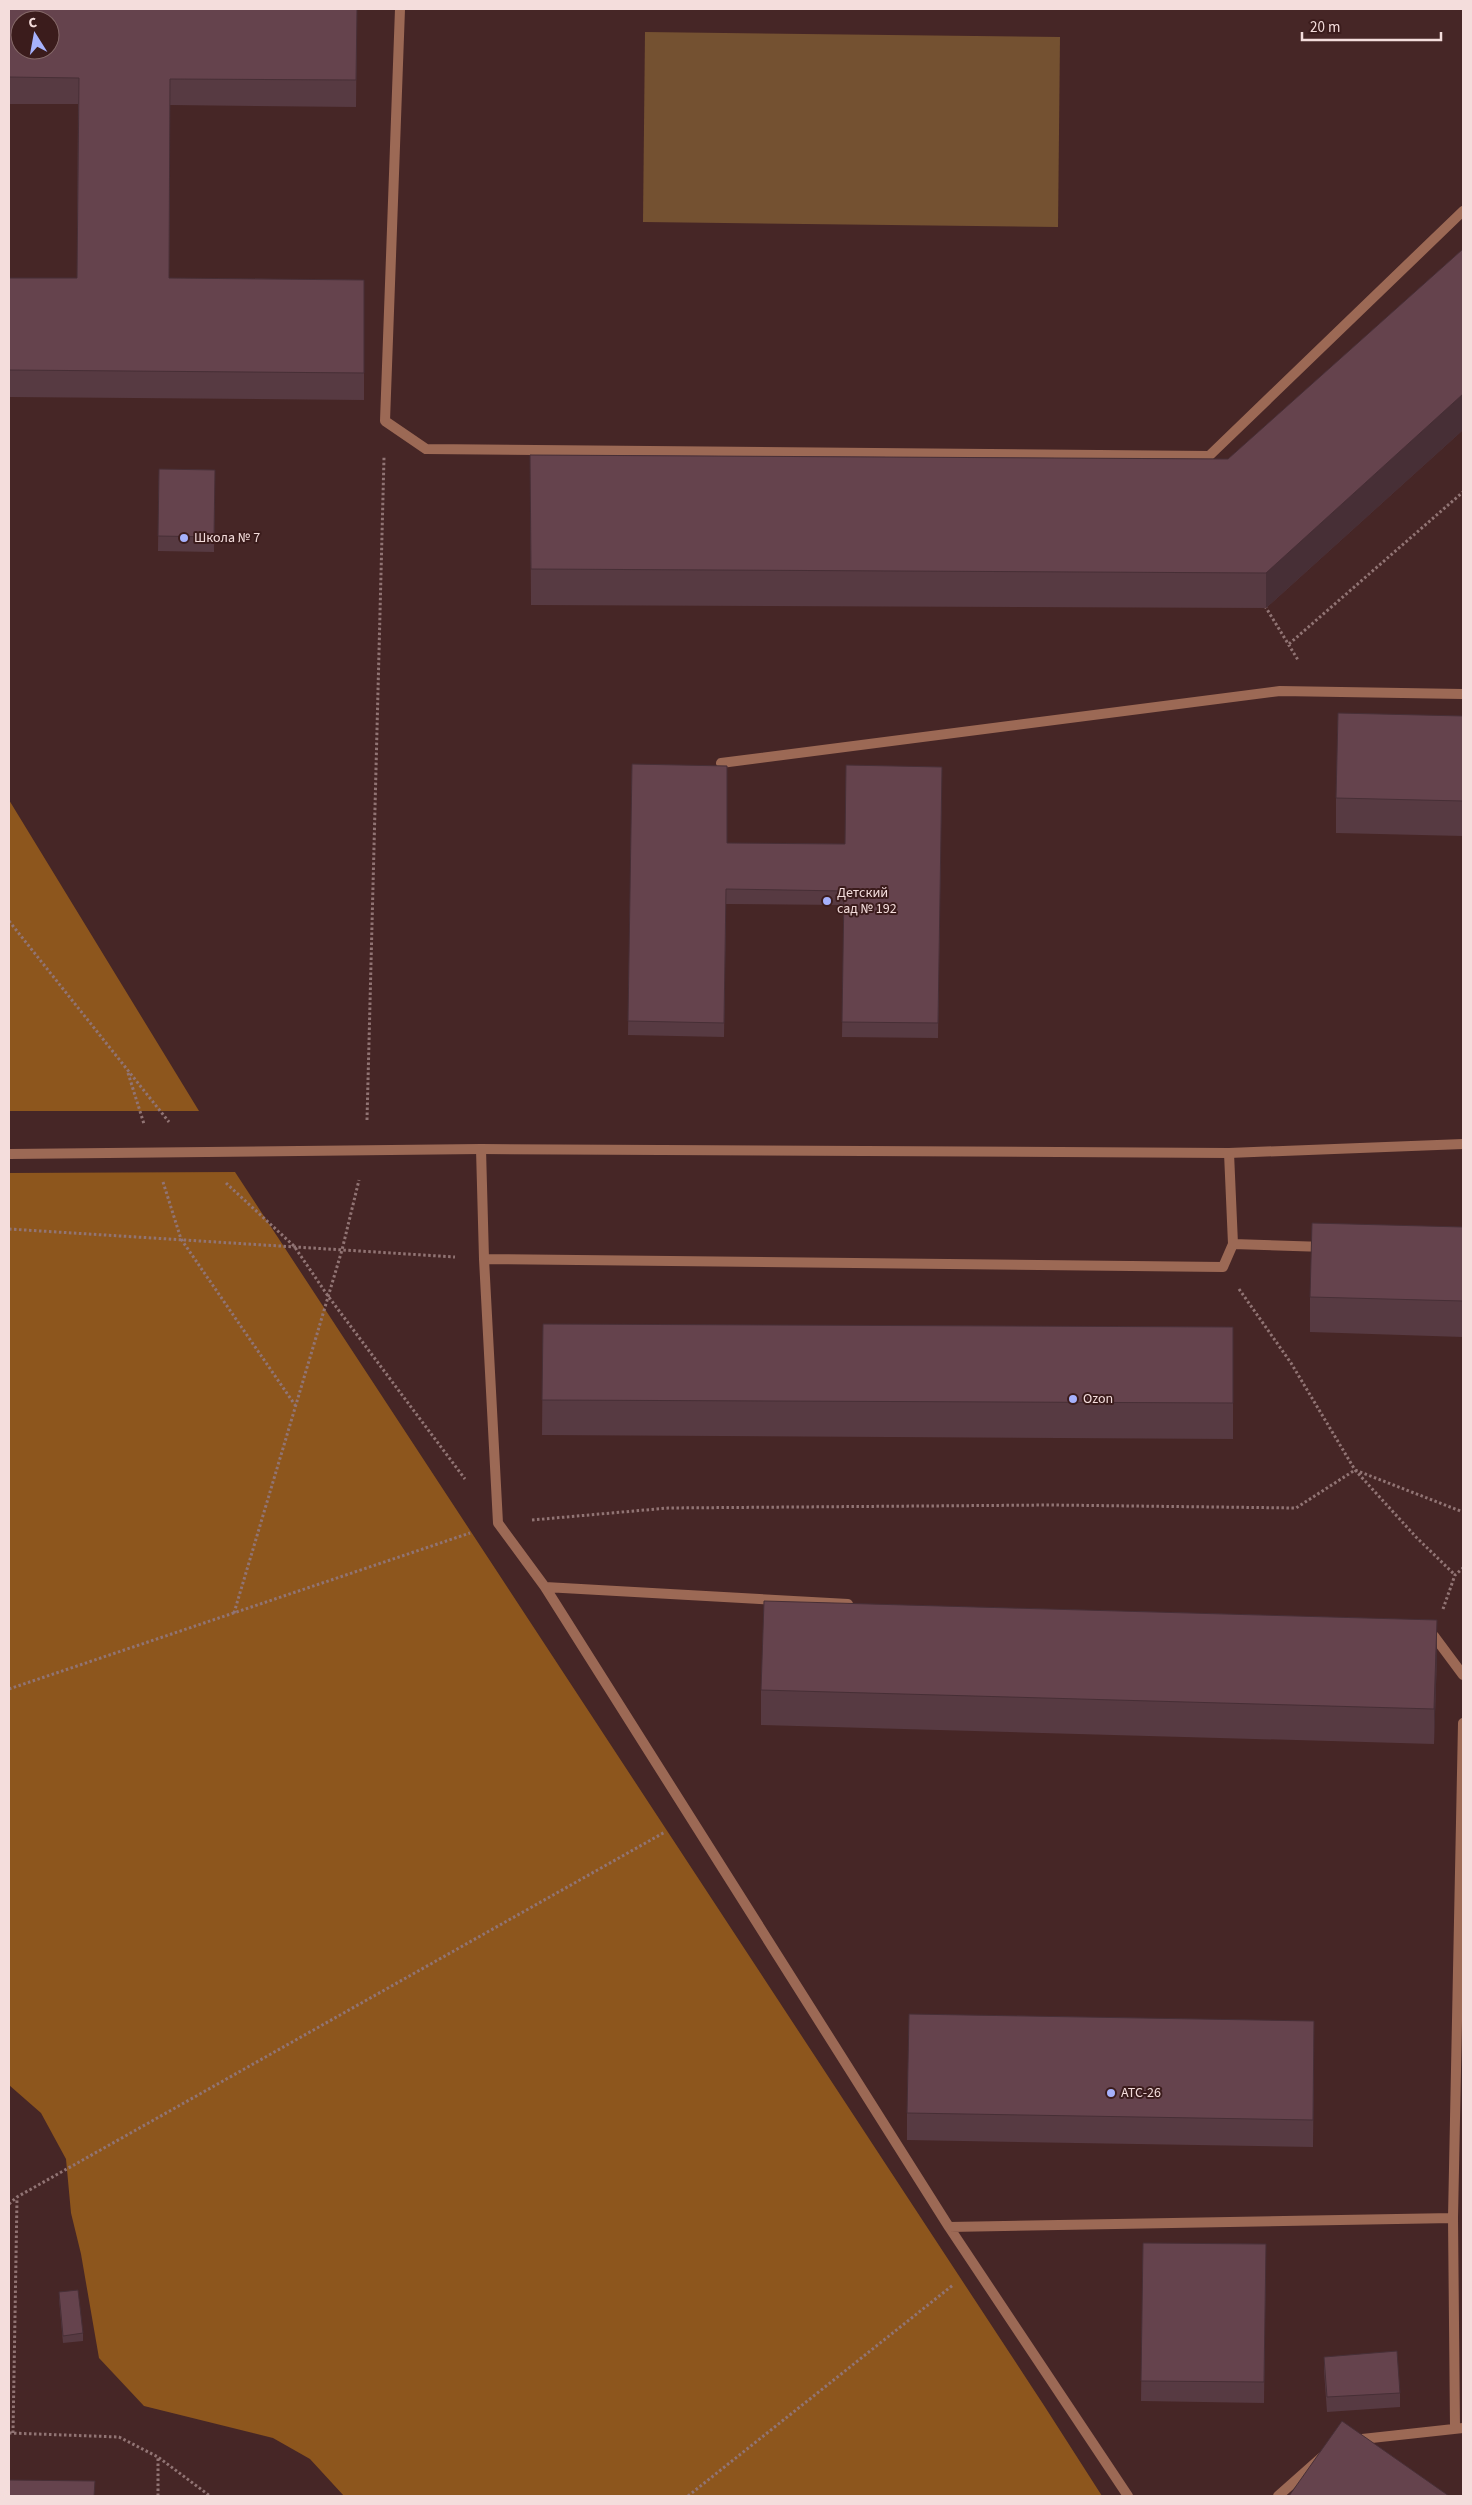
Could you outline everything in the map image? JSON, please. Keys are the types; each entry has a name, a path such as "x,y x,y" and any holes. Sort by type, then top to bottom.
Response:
{"street":[{"path":"400,9 385,421 426,449 1209,456 1463,211"},
{"path":"721,763 1280,691 1463,694"},
{"path":"9,1154 481,1149 1229,1153 1463,1144"},
{"path":"481,1149 484,1259 498,1523 545,1587 949,2227 1128,2496"},
{"path":"484,1259 1223,1267 1233,1244 1229,1153"},
{"path":"1233,1244 1339,1247"},
{"path":"545,1587 861,1604"},
{"path":"1415,1635 1434,1636 1463,1675"},
{"path":"1347,2444 1355,2439 1459,2427 1453,2218 1463,1723"},
{"path":"949,2227 1453,2218"},
{"path":"1278,2496 1316,2460 1332,2452"}],"path":[{"path":"234,1613 342,1250 366,1150 385,421"},
{"path":"1289,644 1463,492"},
{"path":"1262,599 1318,691"},
{"path":"9,921 193,1151 294,1246 328,1296 498,1523"},
{"path":"127,1070 181,1239 295,1406"},
{"path":"9,1229 484,1259"},
{"path":"1223,1267 1291,1363 1355,1470 1416,1537 1455,1574"},
{"path":"9,1689 498,1523 668,1508 1051,1505 1296,1508 1355,1470"},
{"path":"1355,1470 1463,1512"},
{"path":"1434,1636 1455,1574 1463,1568"},
{"path":"9,2204 17,2197 691,1817"},
{"path":"17,2197 11,2433 119,2437 158,2457 210,2496"},
{"path":"688,2496 976,2267"},
{"path":"9,2361 13,2364"},
{"path":"158,2457 158,2496"}],"shaded area":[{"path":"645,32 1060,37 1058,227 643,222"},
{"path":"9,800 199,1111 9,1111"},
{"path":"235,1172 1102,2496 344,2496 310,2459 273,2438 144,2406 99,2358 81,2254 71,2213 66,2159 41,2113 9,2085 9,1173"}],"building":[{"path":"9,9 357,9 356,80 170,79 169,278 364,280 364,373 9,370 9,278 77,278 79,78 9,77"},
{"path":"1463,249 1463,394 1266,573 531,569 530,455 1228,459"},
{"path":"159,469 215,470 214,537 158,536"},
{"path":"1338,713 1463,716 1463,801 1336,798"},
{"path":"632,764 727,766 727,843 845,844 846,765 942,767 938,1023 842,1022 844,891 726,889 724,1023 628,1021"},
{"path":"1312,1223 1463,1227 1463,1301 1310,1297"},
{"path":"543,1324 1233,1327 1233,1403 542,1400"},
{"path":"764,1601 1437,1620 1434,1709 761,1690"},
{"name":"АТС-26","path":"909,2014 1314,2021 1313,2120 907,2113"},
{"path":"1143,2243 1266,2244 1264,2382 1141,2381"},
{"path":"78,2290 83,2333 63,2336 59,2292"},
{"path":"1397,2351 1400,2393 1327,2397 1324,2357"},
{"path":"1342,2421 1449,2496 1289,2496"},
{"path":"9,2480 95,2481 94,2496 9,2496"}],"place":[{"name":"Школа № 7","path":"184,538"},
{"name":"Детский сад № 192","path":"827,901"},
{"name":"Ozon","path":"1073,1399"},
{"name":"АТС-26","path":"1111,2093"}]}
